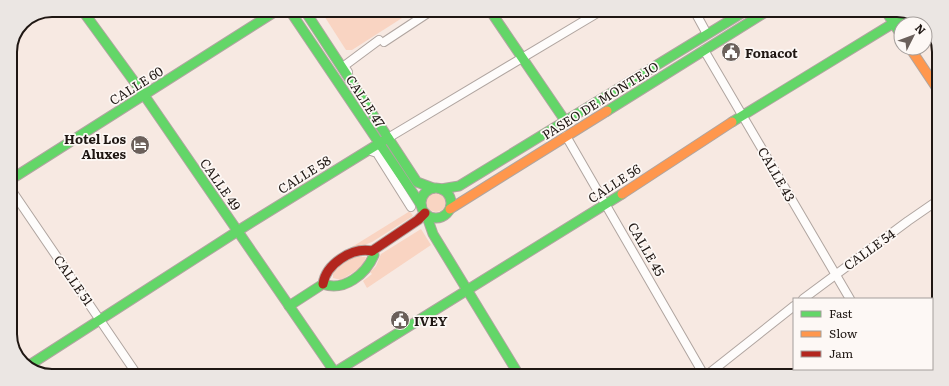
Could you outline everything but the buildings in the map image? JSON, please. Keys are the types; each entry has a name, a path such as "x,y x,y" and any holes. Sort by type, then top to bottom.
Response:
{"street":[{"name":"CALLE 49","path":"87,17 145,94 331,369"},
{"path":"145,94 261,17"},
{"name":"CALLE 60","path":"17,177 267,17"},
{"path":"145,94 272,17"},
{"path":"286,17 370,139 370,148 377,152 411,208"},
{"name":"CALLE 47","path":"294,17 424,211 433,234 515,369"},
{"name":"CALLE 47","path":"309,17 417,182 437,188"},
{"path":"387,128 344,66 421,17"},
{"path":"495,17 566,122"},
{"name":"CALLE 58","path":"33,363 238,231 379,143 591,17"},
{"path":"698,17 707,34"},
{"path":"372,251 418,220 424,211 423,194 437,188 459,186 566,122 734,17"},
{"name":"PASEO DE MONTEJO","path":"450,209 758,17"},
{"path":"889,17 893,24"},
{"name":"CALLE 56","path":"342,369 467,289 606,204 744,115 893,24"},
{"name":"CALLE 43","path":"704,50 744,115 834,274 849,298"},
{"path":"915,56 932,81"},
{"path":"363,120 373,114"},
{"name":"CALLE 45","path":"566,136 702,369"},
{"path":"424,211 433,218 441,217 450,209 449,195 437,188"},
{"name":"CALLE 51","path":"17,190 133,369"},
{"name":"CALLE 54","path":"804,298 834,274 932,205"},
{"path":"289,306 323,284 326,273 338,261 361,250 366,249 372,251"},
{"path":"323,284 333,287 353,279 364,271 369,265 373,258 372,251"},
{"path":"477,299 520,369"},
{"path":"467,300 509,369"},
{"path":"713,369 793,307"}],"shaded area":[{"path":"325,17 404,17 352,50 346,50"},
{"path":"432,192 440,192 446,198 446,206 440,212 432,212 426,206 426,198"},
{"path":"410,211 413,216 372,242 339,255"},
{"path":"421,229 431,245 367,288 363,281 372,274 370,272 376,266 381,254"},
{"path":"353,256 366,257 362,267 341,280 333,278 333,272"}],"traffic: fast":[{"path":"87,17 144,95 333,369"},
{"path":"17,176 267,17"},
{"path":"294,17 421,205"},
{"path":"309,17 417,182 433,188"},
{"path":"494,17 566,122"},
{"path":"441,189 459,186 735,17"},
{"path":"607,111 758,17"},
{"path":"890,17 893,22"},
{"path":"732,122 902,18"},
{"path":"33,363 244,227 388,138"},
{"path":"436,188 447,192 451,203 447,214 436,218 425,214 421,203 425,192 436,188"},
{"path":"340,369 622,194"},
{"path":"426,214 433,234 515,369"},
{"path":"323,284 339,286 353,280 366,269 374,255 372,251"},
{"path":"289,306 323,284"}],"traffic: slow":[{"path":"915,56 932,81"},
{"path":"450,209 607,111"},
{"path":"622,194 732,122"}],"traffic: jam":[{"path":"372,251 418,220 425,213"},
{"path":"323,284 329,270 341,258 348,254 364,250 372,251"}],"place":[{"name":"Fonacot","path":"731,52"},
{"name":"Hotel Los Aluxes","path":"140,145"},
{"name":"IVEY","path":"400,320"}]}
